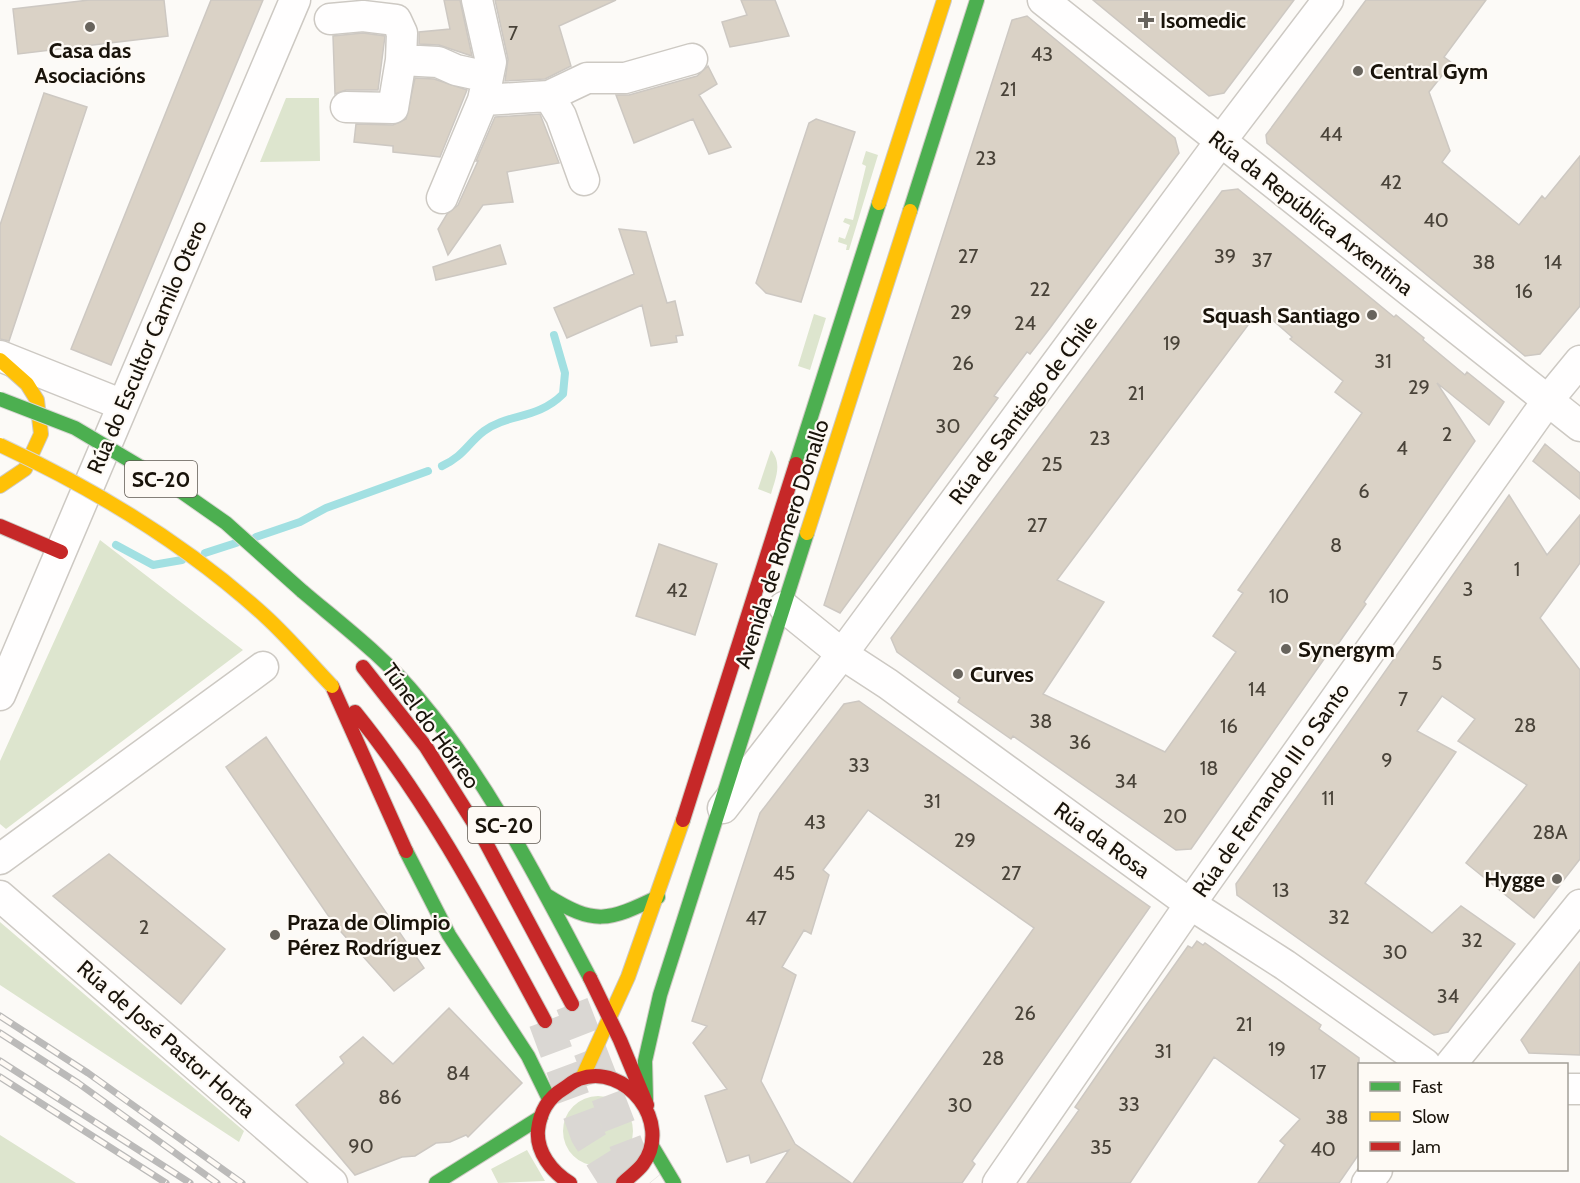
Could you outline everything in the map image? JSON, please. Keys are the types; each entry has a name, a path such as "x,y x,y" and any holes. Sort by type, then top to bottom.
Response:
{"main road":[{"name":"Avenida de Romero Donallo","path":"583,1076 628,977 657,897 944,0"},
{"name":"Avenida de Romero Donallo","path":"646,1105 645,1061 651,1028 976,0"},
{"path":"0,358 27,384 37,400 41,434 25,469 0,486"},
{"name":"SC-20","path":"0,399 75,428 176,488 226,523 374,651 418,697 456,746 546,895 610,1016 630,1058 653,1125 652,1146"},
{"name":"SC-20","path":"0,444 81,484 205,564 267,617 387,748 455,857 545,1021"},
{"path":"0,526 61,552"},
{"name":"Túnel do Hórreo","path":"302,591 426,747 485,841 572,1004"},
{"name":"SC-20","path":"332,686 400,837 449,936 539,1072 549,1099"},
{"path":"546,895 576,914 617,917 657,897"},
{"path":"570,1183 550,1167 542,1152 538,1134 541,1117 549,1099 564,1084 583,1076 601,1075 619,1080 635,1090 646,1105"},
{"path":"436,1183 541,1117"},
{"path":"623,1183 640,1169 652,1146"},
{"path":"652,1146 674,1183"}],"street":[{"name":"Rúa do Escultor Camilo Otero","path":"0,694 294,0"},
{"path":"442,198 485,88 491,62 477,0"},
{"name":"Rúa da República Arxentina","path":"1043,0 1580,426"},
{"name":"Rúa de Santiago de Chile","path":"716,818 842,654 1220,142 1328,0"},
{"path":"330,19 363,16 396,20 402,33 401,60 393,108 345,107"},
{"path":"401,60 438,62 485,88 549,96 587,78 625,78 692,59"},
{"path":"549,96 561,116 584,180"},
{"path":"0,358 123,405"},
{"name":"Rúa de Fernando III o Santo","path":"999,1183 1190,904 1548,400 1580,361"},
{"name":"Rúa da Rosa","path":"784,607 842,654 888,684 1190,904 1285,965 1422,1063"},
{"path":"0,859 263,667"},
{"name":"Rúa de José Pastor Horta","path":"0,896 332,1183"},
{"path":"1453,1063 1580,905"},
{"path":"1367,1183 1376,1171"}],"green space":[{"path":"286,98 319,98 320,161 260,162"},
{"path":"866,151 878,155 849,250 846,250 847,245 838,242 839,237 845,239 850,225 843,222 845,218 853,220 866,166 862,164"},
{"path":"814,314 826,318 810,370 798,366"},
{"path":"771,450 775,455 777,466 771,494 758,489"},
{"path":"100,540 243,650 6,829 0,824 0,761"},
{"path":"0,922 244,1131 239,1142 0,985"},
{"path":"598,1096 617,1102 627,1112 633,1131 627,1150 617,1160 598,1166 579,1160 569,1150 563,1131 569,1112 579,1102"},
{"path":"0,1135 76,1183 0,1183"},
{"path":"527,1150 545,1181 498,1183 491,1169"}],"building":[{"name":"Casa das Asociacións","path":"89,0 164,0 168,36 18,54 13,9"},
{"path":"211,0 263,0 111,365 71,349"},
{"path":"444,0 460,0 472,56 439,45 419,44 419,32 450,29"},
{"path":"495,0 616,0 559,26 571,66 545,79 505,81 508,59"},
{"path":"741,0 775,0 789,36 730,47 722,22 747,15"},
{"path":"1093,0 1294,0 1224,93 1209,96"},
{"path":"1366,0 1486,0 1444,57 1452,63 1429,92 1450,151 1442,162 1519,225 1542,196 1545,199 1580,156 1580,306 1540,354 1525,356 1267,143 1266,135"},
{"path":"1027,16 1175,138 1179,153 1050,328 1030,354 1027,352 994,396 998,398 840,613 824,605 1012,20"},
{"path":"363,33 385,36 378,90 346,90 335,94 333,36"},
{"path":"708,66 717,84 699,95 731,147 709,154 693,119 634,143 616,95 629,95 697,76"},
{"path":"415,78 434,79 467,90 440,157 393,152 393,146 354,142 356,124 393,125 406,119"},
{"path":"44,93 87,107 9,341 0,339 0,225"},
{"path":"540,114 559,163 507,172 513,202 483,205 448,255 438,229 447,214 458,205 495,117"},
{"path":"816,119 855,132 801,302 766,293 756,283 809,123"},
{"path":"1238,189 1394,317 1396,315 1465,375 1467,372 1504,402 1489,425 1437,383 1475,441 1364,602 1366,604 1331,654 1329,652 1191,849 1176,850 1013,736 1011,739 958,702 960,698 897,652 891,638 1222,191","holes":["1260,309 1292,337 1290,339 1343,381 1335,392 1362,413 1238,590 1243,593 1213,636 1236,652 1165,752 1043,694 1104,602 1057,580"]},
{"path":"619,229 646,232 667,303 675,301 683,335 676,336 677,342 651,346 642,305 567,338 554,308 634,274"},
{"path":"500,245 506,264 436,280 433,267"},
{"path":"1545,444 1580,473 1580,499 1533,461"},
{"path":"1509,495 1547,555 1580,515 1580,563 1540,618 1580,670 1580,859 1534,918 1466,863 1527,785 1458,741 1475,719 1442,696 1417,731 1456,752 1365,883 1432,933 1461,906 1515,944 1448,1032 1434,1035 1237,895 1236,884"},
{"path":"659,544 717,564 695,635 636,616"},
{"path":"859,701 1150,907 972,1161 975,1164 962,1183 853,1183 1034,928 868,810 823,870 829,875 811,934 804,930 782,967 796,975 761,1081 795,1144 851,1183 766,1183 789,1150 751,1163 749,1155 727,1162 705,1096 727,1089 693,1043 707,1026 692,1021 760,813 844,704"},
{"path":"266,737 424,968 394,991 334,924 226,767"},
{"path":"109,854 225,949 181,1004 53,896"},
{"path":"1197,941 1203,945 1205,943 1321,1025 1319,1029 1359,1058 1358,1155 1339,1183 1258,1183 1285,1145 1280,1141 1300,1119 1214,1057 1130,1183 1027,1183 1079,1110 1075,1107 1115,1049 1188,946 1192,948"},
{"path":"1580,962 1580,1055 1529,1053 1521,1040"},
{"path":"449,1008 522,1083 468,1137 466,1135 450,1142 436,1143 415,1156 402,1157 355,1175 296,1105 344,1063 340,1057 363,1037 393,1064"}],"waterway":[{"path":"442,466 461,454 493,425 543,408 563,394 565,373 554,335"},
{"path":"256,537 300,522 326,508 428,471"},
{"path":"205,553 236,543"},
{"path":"116,545 153,565 182,560"}],"tunnel":[{"path":"572,1004 633,1162 650,1183"},
{"path":"545,1021 587,1135 617,1183"}],"railway":[{"path":"0,1016 88,1073 242,1183"},
{"path":"0,1033 78,1083 217,1183"},
{"path":"0,1061 190,1183"},
{"path":"0,1077 166,1183"}],"traffic: fast":[{"path":"910,211 977,0"},
{"path":"796,464 879,203"},
{"path":"0,399 75,428 176,488 226,523 302,591"},
{"path":"646,1100 645,1061 660,995 807,533"},
{"path":"302,591 363,642 392,670 444,731 468,764 512,834 590,978"},
{"path":"406,851 449,935 528,1056 549,1099"},
{"path":"546,895 577,912 602,917 626,911 658,897"},
{"path":"436,1183 541,1117"},
{"path":"652,1146 674,1183"}],"traffic: slow":[{"path":"879,203 944,0"},
{"path":"807,533 910,211"},
{"path":"0,360 27,384 37,400 41,434 25,469 0,486"},
{"path":"0,445 106,500 204,565 265,616 332,686"},
{"path":"583,1076 628,977 683,820"}],"traffic: jam":[{"path":"683,820 796,464"},
{"path":"0,526 61,552"},
{"path":"363,667 426,747 485,841 572,1004"},
{"path":"332,686 406,851"},
{"path":"355,712 383,748 434,823 480,901 545,1021"},
{"path":"590,978 620,1040 647,1105"},
{"path":"570,1183 551,1167 542,1154 538,1138 539,1123 543,1111 553,1097 577,1080 596,1076 613,1079 628,1088 640,1100 648,1115 652,1131 651,1148 643,1164 623,1183"}],"place":[{"name":"Isomedic","path":"1146,20"},
{"name":"Casa das Asociacións","path":"90,27"},
{"name":"Central Gym","path":"1358,71"},
{"name":"Squash Santiago","path":"1372,315"},
{"name":"Synergym","path":"1286,649"},
{"name":"Curves","path":"958,674"},
{"name":"Hygge","path":"1557,879"},
{"name":"Praza de Olimpio Pérez Rodríguez","path":"275,935"}]}
